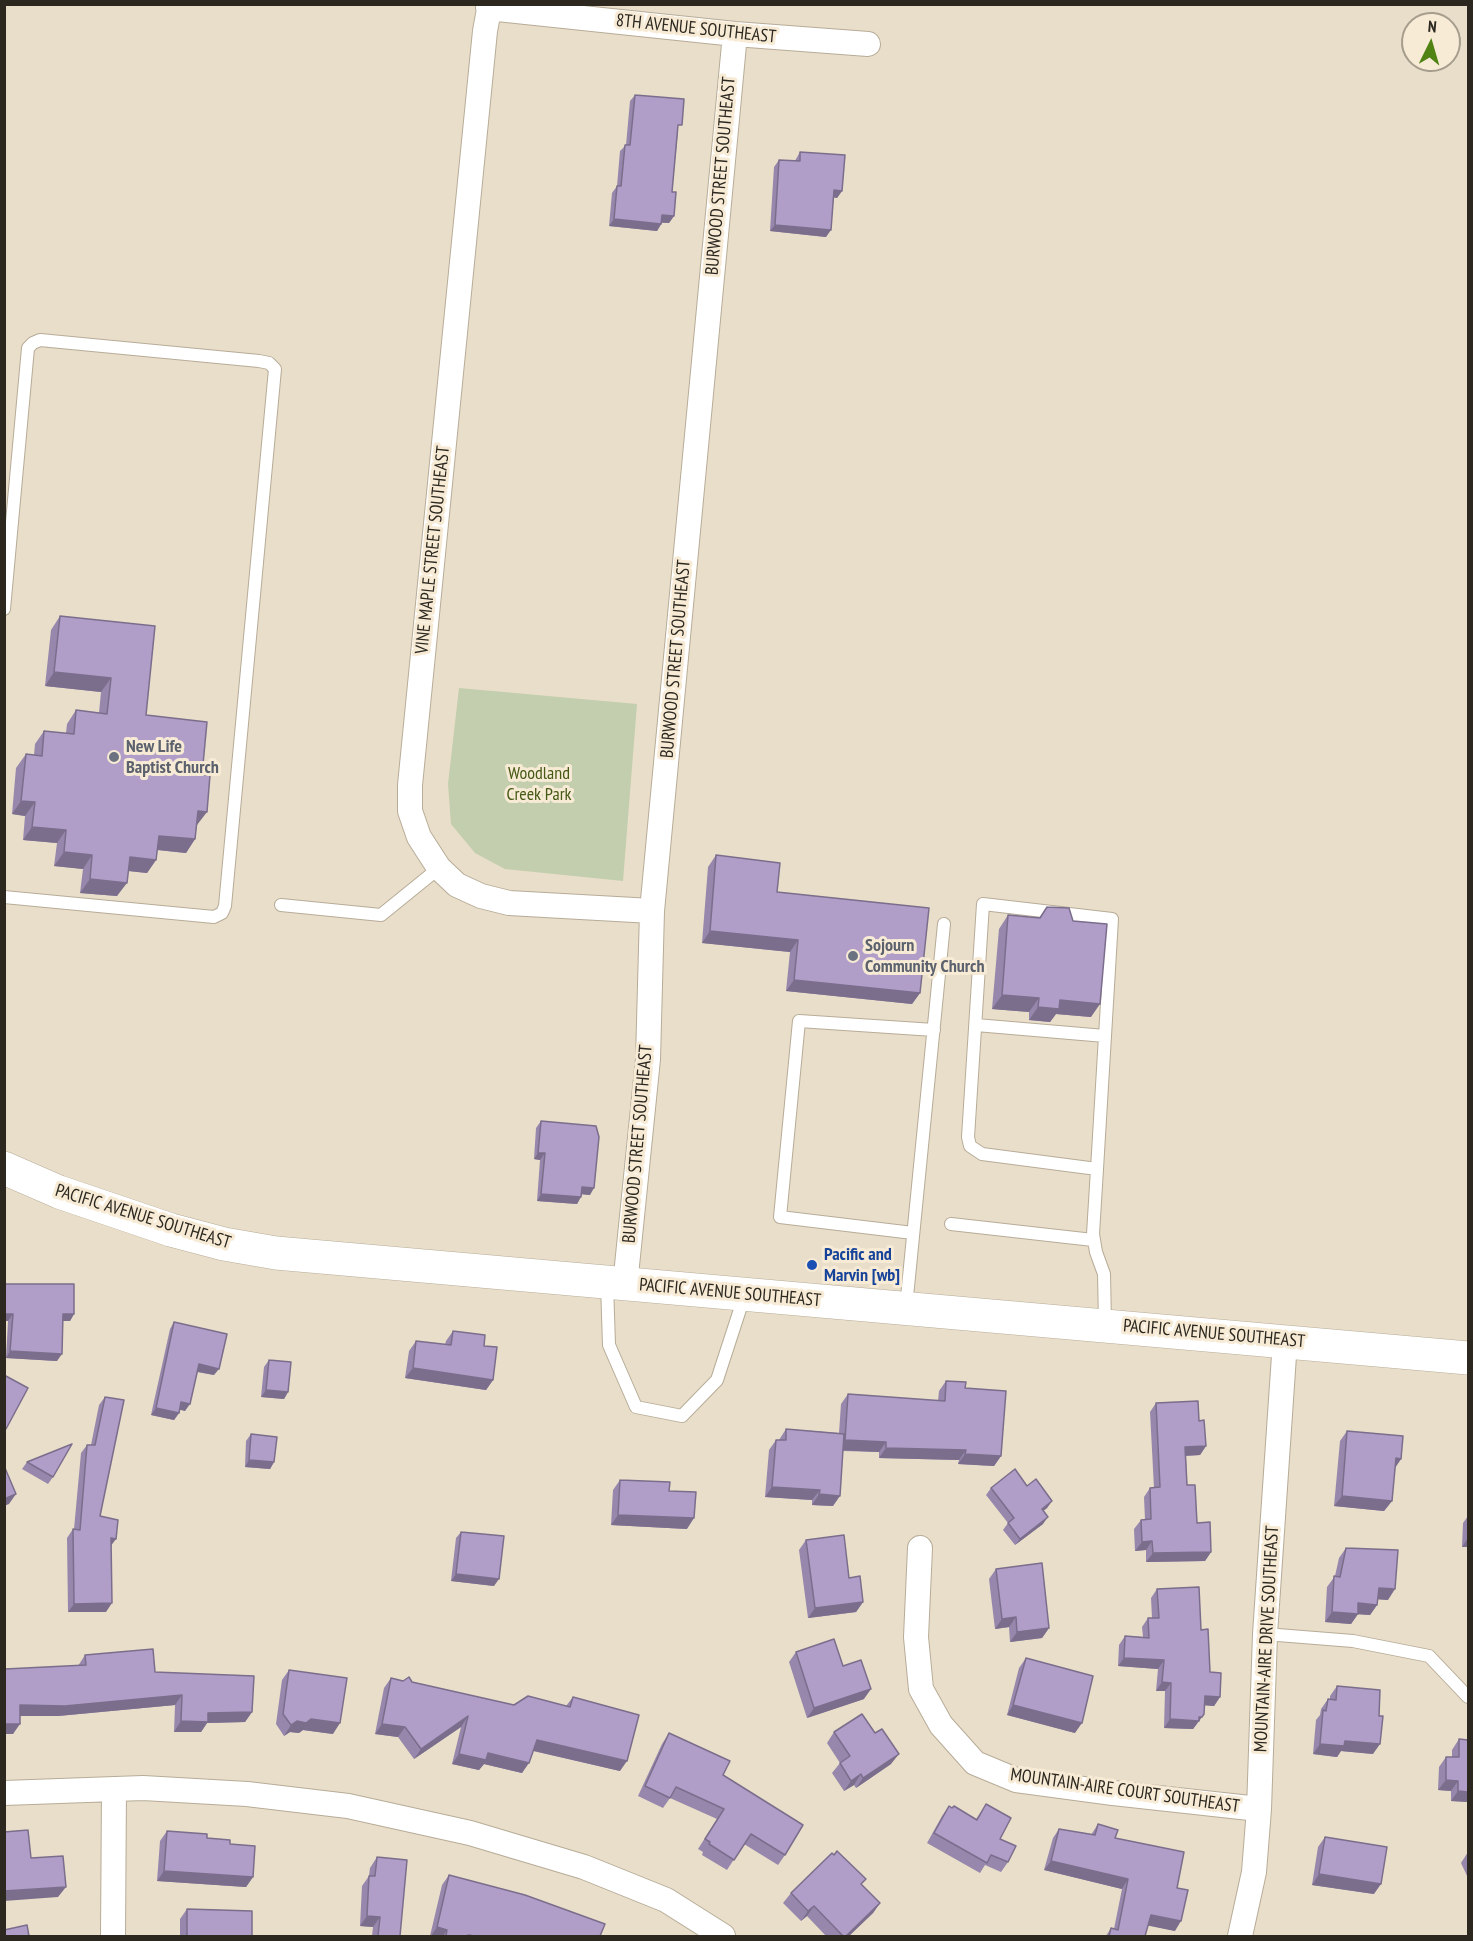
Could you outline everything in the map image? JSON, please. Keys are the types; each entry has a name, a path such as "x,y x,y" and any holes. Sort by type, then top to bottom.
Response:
{"main road":[{"name":"PACIFIC AVENUE SOUTHEAST","path":"7,1176 224,1244 340,1260 1468,1358"}],"street":[{"name":"8TH AVENUE SOUTHEAST","path":"489,6 735,34 868,44"},
{"name":"VINE MAPLE STREET SOUTHEAST","path":"489,6 410,785 410,811 419,837 439,868 457,885 481,896 509,903 652,911"},
{"name":"BURWOOD STREET SOUTHEAST","path":"616,1284 648,1059 652,911 735,34"},
{"name":"MOUNTAIN-AIRE DRIVE SOUTHEAST","path":"1240,1936 1254,1872 1259,1809 1265,1634 1285,1341"},
{"name":"MOUNTAIN-AIRE COURT SOUTHEAST","path":"920,1548 916,1637 921,1689 941,1725 975,1762 1016,1780 1259,1809"},
{"path":"4,1793 114,1789 258,1795 348,1806 470,1833 584,1867 666,1900 723,1936"},
{"path":"113,1936 114,1789"}],"lane":[{"path":"4,609 28,348 33,342 40,340 259,361 269,363 275,369 226,894 222,913 214,917 4,897"},
{"path":"281,905 381,915 439,868"},
{"path":"1097,1169 982,1154 970,1146 968,1137 983,904 1112,919 1094,1239 1104,1274 1105,1325"},
{"path":"906,1308 944,924"},
{"path":"913,1233 780,1217 799,1021 934,1030"},
{"path":"976,1025 1105,1036"},
{"path":"951,1224 1094,1239"},
{"path":"616,1284 609,1345 636,1407 682,1416 717,1380 745,1294"},
{"path":"1265,1634 1353,1641 1429,1656 1468,1696"}],"green space":[{"name":"Woodland Creek Park","path":"459,688 637,704 623,881 505,869 475,853 451,824 448,784"}],"building":[{"path":"635,95 684,99 682,125 678,125 672,192 676,192 674,216 662,215 661,224 614,219 617,186 621,186 625,145 630,145"},
{"path":"800,152 845,155 842,191 834,190 831,230 775,225 779,160 800,161"},
{"name":"New Life Baptist Church","path":"60,616 155,626 146,715 207,722 202,775 210,775 207,812 198,811 195,839 159,836 156,860 130,857 127,883 90,879 92,855 64,852 66,830 32,827 35,802 21,801 26,754 42,756 44,731 74,734 76,710 107,714 111,678 54,672"},
{"path":"716,855 780,863 777,892 929,908 920,993 794,980 798,940 710,931"},
{"path":"1047,907 1069,908 1073,921 1107,924 1100,1004 1060,1000 1059,1009 1038,1007 1039,998 1002,995 1008,915 1040,918"},
{"path":"541,1121 596,1126 599,1137 594,1188 582,1187 581,1197 541,1194 545,1153 538,1153"},
{"path":"5,1284 74,1284 74,1314 63,1314 62,1354 10,1351 13,1314 5,1314"},
{"path":"174,1322 227,1334 219,1369 199,1364 190,1404 181,1402 179,1413 156,1408"},
{"path":"453,1331 485,1335 484,1346 497,1347 493,1380 413,1368 416,1341 451,1345"},
{"path":"269,1360 291,1362 288,1392 266,1390"},
{"path":"4,1375 28,1388 6,1429 4,1428"},
{"path":"946,1381 966,1382 965,1388 1006,1391 1001,1456 965,1454 966,1450 886,1448 886,1442 845,1440 848,1394 945,1401"},
{"path":"105,1397 124,1400 100,1516 118,1520 116,1539 111,1538 112,1603 74,1604 73,1529 80,1530 87,1445 95,1445"},
{"path":"1198,1401 1199,1421 1204,1420 1206,1446 1185,1447 1187,1485 1195,1485 1197,1523 1210,1522 1211,1552 1153,1553 1152,1541 1142,1542 1141,1520 1151,1519 1150,1488 1160,1487 1156,1403"},
{"path":"786,1429 844,1434 840,1496 819,1494 820,1490 772,1487 776,1440 786,1440"},
{"path":"1347,1431 1403,1436 1401,1459 1396,1458 1392,1501 1342,1496"},
{"path":"251,1434 277,1437 274,1462 249,1460"},
{"path":"72,1444 53,1477 27,1462"},
{"path":"4,1468 16,1494 4,1499"},
{"path":"1015,1469 1027,1486 1036,1479 1052,1501 1042,1509 1048,1517 1020,1539 1008,1523 1014,1518 991,1488"},
{"path":"620,1480 670,1482 669,1491 696,1492 694,1518 618,1515"},
{"path":"461,1532 504,1536 499,1579 456,1574"},
{"path":"844,1535 849,1578 860,1576 863,1602 815,1608 806,1540"},
{"path":"1346,1548 1398,1550 1395,1589 1379,1588 1377,1605 1358,1603 1358,1614 1332,1612 1334,1576 1340,1577"},
{"path":"1042,1563 1049,1628 1017,1632 1016,1617 1002,1619 996,1569"},
{"path":"1199,1587 1201,1630 1208,1629 1210,1672 1221,1673 1220,1697 1205,1696 1204,1714 1199,1717 1199,1721 1170,1719 1171,1683 1162,1682 1164,1660 1124,1658 1125,1636 1149,1638 1148,1618 1159,1618 1157,1589"},
{"path":"834,1639 843,1666 861,1660 871,1689 814,1708 796,1652"},
{"path":"153,1649 155,1672 254,1676 252,1712 208,1713 208,1722 181,1721 182,1695 65,1706 20,1705 20,1724 4,1724 5,1669 86,1665 85,1655"},
{"path":"1026,1658 1093,1676 1082,1723 1013,1705"},
{"path":"289,1670 347,1678 340,1723 311,1719 306,1723 297,1721 291,1725 283,1714"},
{"path":"409,1677 412,1682 514,1705 528,1696 570,1707 573,1697 639,1715 627,1761 537,1740 529,1763 488,1753 486,1760 459,1754 468,1716 421,1749 405,1727 382,1724 391,1678 403,1681"},
{"path":"1337,1686 1380,1690 1379,1716 1383,1716 1380,1744 1345,1741 1344,1746 1320,1744 1323,1710 1326,1711 1328,1699 1336,1700"},
{"path":"862,1714 875,1733 882,1729 899,1754 863,1778 861,1774 851,1781 840,1763 850,1756 834,1732"},
{"path":"669,1733 730,1761 723,1775 803,1825 785,1855 751,1834 734,1860 705,1839 724,1809 676,1787 670,1798 645,1786"},
{"path":"1459,1739 1468,1740 1468,1792 1458,1791 1458,1781 1446,1780 1446,1757 1459,1757"},
{"path":"986,1804 1011,1818 1000,1839 1016,1846 1008,1862 991,1855 987,1863 934,1833 949,1806 952,1808 954,1806 977,1820"},
{"path":"1098,1824 1118,1830 1115,1838 1184,1852 1177,1888 1188,1890 1181,1921 1151,1915 1145,1936 1109,1936 1111,1928 1118,1930 1128,1879 1051,1861 1059,1829 1095,1835"},
{"path":"28,1830 31,1858 63,1856 66,1887 4,1891 4,1832"},
{"path":"167,1831 207,1834 207,1838 230,1840 230,1844 255,1846 253,1877 164,1871"},
{"path":"1325,1837 1387,1847 1381,1884 1319,1874"},
{"path":"837,1851 866,1879 861,1884 880,1903 846,1936 843,1936 814,1906 808,1911 791,1893 832,1853 834,1855"},
{"path":"377,1857 407,1860 400,1936 378,1936 380,1917 367,1916 369,1876 375,1876"},
{"path":"449,1875 525,1895 605,1924 600,1936 446,1936 447,1930 437,1927"},
{"path":"187,1909 252,1911 252,1936 187,1936"},
{"path":"27,1925 29,1936 4,1936 4,1930"}],"place":[{"name":"New Life Baptist Church","path":"114,757"},
{"name":"Sojourn Community Church","path":"853,956"},
{"name":"Pacific and Marvin [wb]","path":"812,1265"}]}
